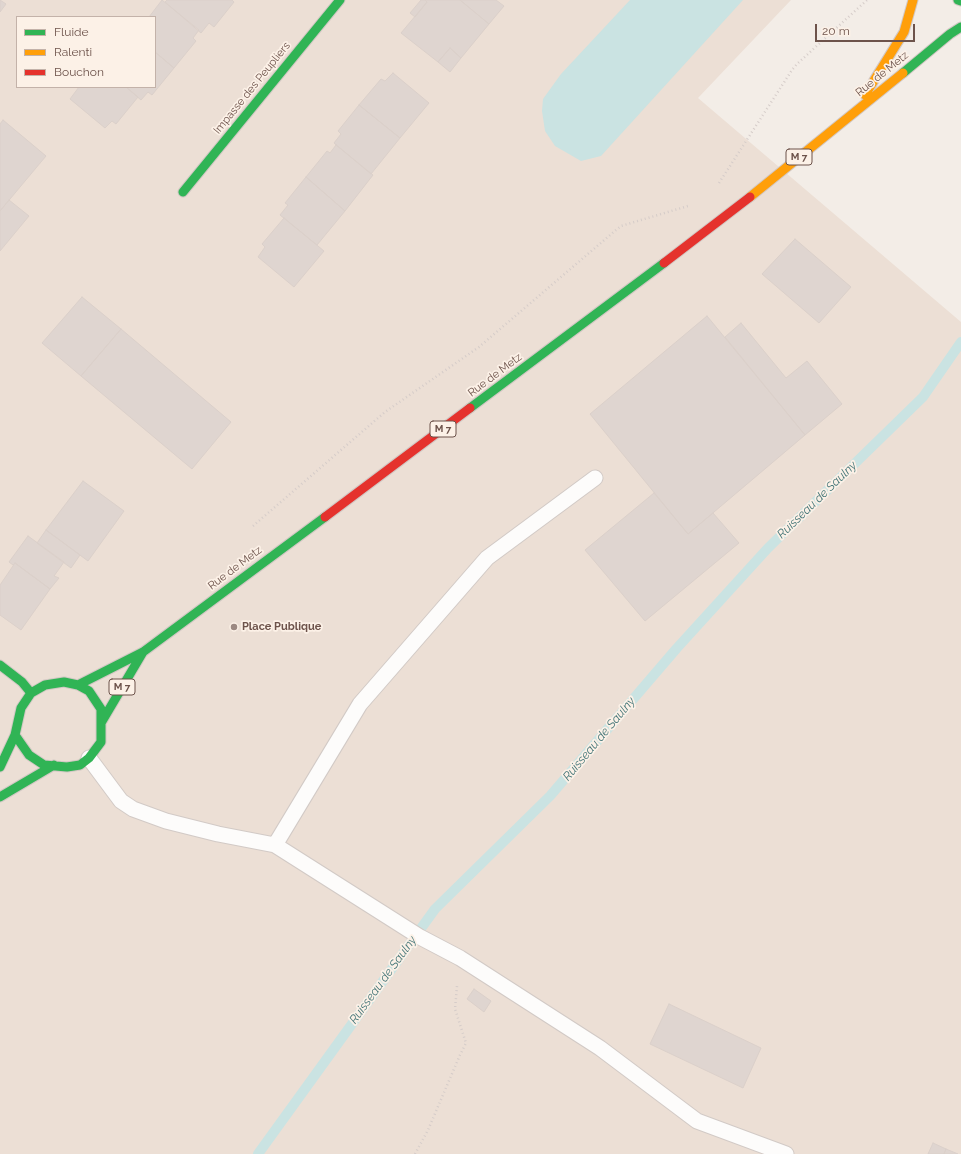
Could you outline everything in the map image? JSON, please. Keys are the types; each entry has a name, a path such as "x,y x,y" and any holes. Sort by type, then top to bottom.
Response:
{"main road":[{"name":"Impasse des Peupliers","path":"183,192 340,0"},
{"name":"Rue de Metz","path":"856,110 904,32 913,0"},
{"name":"Rue de Metz","path":"78,685 143,652 538,358 729,214 950,34 961,27"},
{"name":"Rue de Metz","path":"101,723 143,652"},
{"path":"0,665 22,682 31,693"},
{"path":"0,767 15,736 21,708 31,693 45,685 64,682 78,685"},
{"name":"Rue de Metz","path":"15,736 30,755 44,765 67,767 80,765 89,758 101,742 101,709 88,691 78,685"},
{"path":"0,797 54,765"}],"lane":[{"path":"275,845 360,704 487,558 595,478"},
{"path":"89,758 121,801 133,809 166,821 218,834 275,845 416,934 460,958 600,1048 698,1121 786,1154"}],"path":[{"path":"717,186 792,70 867,0"},
{"path":"253,526 385,412 479,347 621,226 690,206"},
{"path":"415,1154 428,1130 466,1043 455,1008 460,958"}],"shaded area":[{"path":"0,0 791,0 698,98 961,322 961,1154 0,1154"}],"water":[{"path":"630,0 743,0 601,156 581,161 555,146 545,131 542,111 543,99 561,74"}],"building":[{"path":"0,0 6,4 0,12"},
{"path":"162,0 199,30 193,38 196,41 174,68 156,53 156,16 150,16"},
{"path":"167,0 232,0 234,2 214,27 209,23 201,33 165,2"},
{"path":"421,0 425,0 427,2 415,17 410,13"},
{"path":"425,0 460,0 489,24 461,58 450,48 438,62 401,33 427,2"},
{"path":"460,0 496,0 504,6 489,24"},
{"path":"450,48 461,58 450,72 438,62"},
{"path":"156,53 174,68 152,95 148,92 141,100 127,88 156,88"},
{"path":"393,73 429,103 400,138 359,105 381,79 385,81"},
{"path":"78,88 127,88 138,97 116,124 112,121 105,128 70,99"},
{"path":"359,105 400,138 371,174 334,143 341,134 338,131"},
{"path":"3,120 46,156 0,211 0,124"},
{"path":"336,145 373,175 345,211 306,177 327,151 330,153"},
{"path":"306,177 345,211 317,245 280,215 288,205 285,203"},
{"path":"9,200 29,216 0,251 0,211"},
{"path":"284,218 324,251 294,287 258,257 265,247 262,244"},
{"path":"795,239 851,287 819,323 762,274"},
{"path":"82,297 121,329 81,376 42,343"},
{"path":"707,316 805,435 688,534 590,414"},
{"path":"741,323 786,378 807,361 842,404 805,435 725,337"},
{"path":"121,329 231,422 192,469 81,376"},
{"path":"83,481 124,511 88,561 46,530"},
{"path":"654,493 688,534 713,513 739,543 645,621 585,550"},
{"path":"46,530 80,555 71,568 37,543"},
{"path":"28,536 64,562 54,576 59,578 50,589 15,563 13,565 9,562"},
{"path":"15,563 50,589 21,630 0,615 0,585"},
{"path":"474,989 491,1001 484,1012 467,999"},
{"path":"669,1004 761,1048 743,1088 650,1044"},
{"path":"933,1143 946,1149 944,1154 928,1154"},
{"path":"946,1149 958,1154 944,1154"}],"waterway":[{"name":"Ruisseau de Saulny","path":"258,1154 435,909 550,796 677,648 768,548 923,397 961,342"}],"traffic: fast":[{"path":"183,192 340,0"},
{"path":"903,73 950,34 961,27"},
{"path":"470,408 664,263"},
{"path":"78,685 143,652 325,517"},
{"path":"101,723 143,652"},
{"path":"0,665 22,682 31,693"},
{"path":"0,767 15,735 21,708 31,693 45,685 64,682 78,685 89,691 101,709 101,742 89,758 80,765 67,767 44,765 29,755 15,735"},
{"path":"0,797 54,765"}],"traffic: slow":[{"path":"865,95 904,32 913,0"},
{"path":"750,197 903,73"}],"traffic: jam":[{"path":"664,263 750,197"},
{"path":"325,517 470,408"}],"place":[{"name":"Place Publique","path":"234,627"}]}
